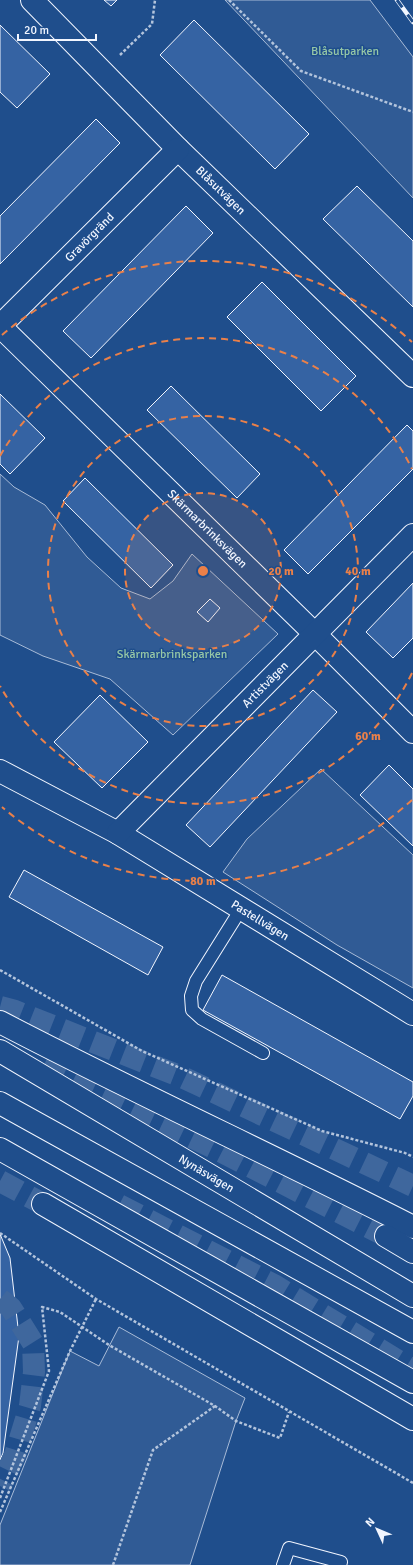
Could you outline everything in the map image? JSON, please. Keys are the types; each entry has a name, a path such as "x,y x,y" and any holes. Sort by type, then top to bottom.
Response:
{"main road":[{"name":"Blåsutvägen","path":"32,0 178,149 413,376"},
{"name":"Gravörgränd","path":"0,326 178,149"},
{"name":"Skärmarbrinksvägen","path":"0,326 413,732"},
{"name":"Artistvägen","path":"118,833 316,635 413,535"},
{"name":"Pastellvägen","path":"0,772 118,833 413,1014"},
{"path":"0,1022 86,1067 413,1226"},
{"name":"Nynäsvägen","path":"0,1051 413,1296"},
{"path":"0,1103 413,1332"},
{"path":"0,1149 413,1382"},
{"path":"43,1204 413,1419"},
{"path":"386,1236 413,1252"}],"lane":[{"path":"241,909 196,981 191,996 192,1010 202,1019 263,1053"},
{"path":"283,1565 289,1548 341,1562 340,1565"}],"path":[{"path":"103,72 152,24 155,0"},
{"path":"229,0 301,71 413,112"},
{"path":"0,970 142,1051 322,1131 405,1152 413,1157"},
{"path":"0,1233 96,1299 413,1483"},
{"path":"0,1512 70,1351 96,1299"},
{"path":"0,1498 49,1371 42,1307 60,1312 109,1345 216,1406 236,1421 280,1438 289,1412"},
{"path":"113,1565 152,1450 216,1406"}],"shaded area":[{"name":"Blåsutparken","path":"225,0 370,0 413,57 413,198"},
{"name":"Skärmarbrinksparken","path":"0,474 14,487 45,505 87,557 121,588 150,599 173,581 192,554 278,634 173,735 110,679 43,656 0,635"},
{"path":"321,769 413,855 413,988 337,945 223,872 247,839"},
{"path":"119,1327 245,1398 236,1421 190,1565 0,1565 0,1525 70,1351 99,1366"}],"building":[{"path":"104,0 117,0 111,6"},
{"path":"194,20 309,134 275,169 160,55"},
{"path":"0,25 50,74 17,108 0,92"},
{"path":"96,119 120,143 0,264 0,216"},
{"path":"357,186 413,241 413,307 323,219"},
{"path":"186,206 213,233 91,358 63,331"},
{"path":"262,282 356,376 321,411 227,317"},
{"path":"171,386 260,474 237,498 147,410"},
{"path":"0,394 45,438 10,474 0,464"},
{"path":"407,425 413,431 413,469 308,574 284,550"},
{"path":"85,478 173,565 151,588 63,501"},
{"path":"413,583 413,638 393,658 366,632"},
{"path":"210,599 220,608 208,622 197,612"},
{"path":"313,690 337,712 210,847 186,825"},
{"path":"100,695 148,742 102,788 54,742"},
{"path":"389,765 413,789 413,846 360,795"},
{"path":"24,870 163,947 148,975 9,897"},
{"path":"222,975 413,1082 413,1096 400,1119 203,1010"},
{"path":"0,1234 10,1258 19,1336 3,1453 0,1460"}],"tunnel":[{"path":"0,1007 15,1011 182,1077 413,1186"},
{"path":"43,1067 212,1147 386,1236"},
{"path":"0,1181 43,1204"},
{"path":"119,1205 274,1285 413,1370"},
{"path":"0,1299 11,1308 33,1343 34,1372 30,1406 15,1455 0,1486"}],"railway":[{"path":"397,0 413,22"}]}
